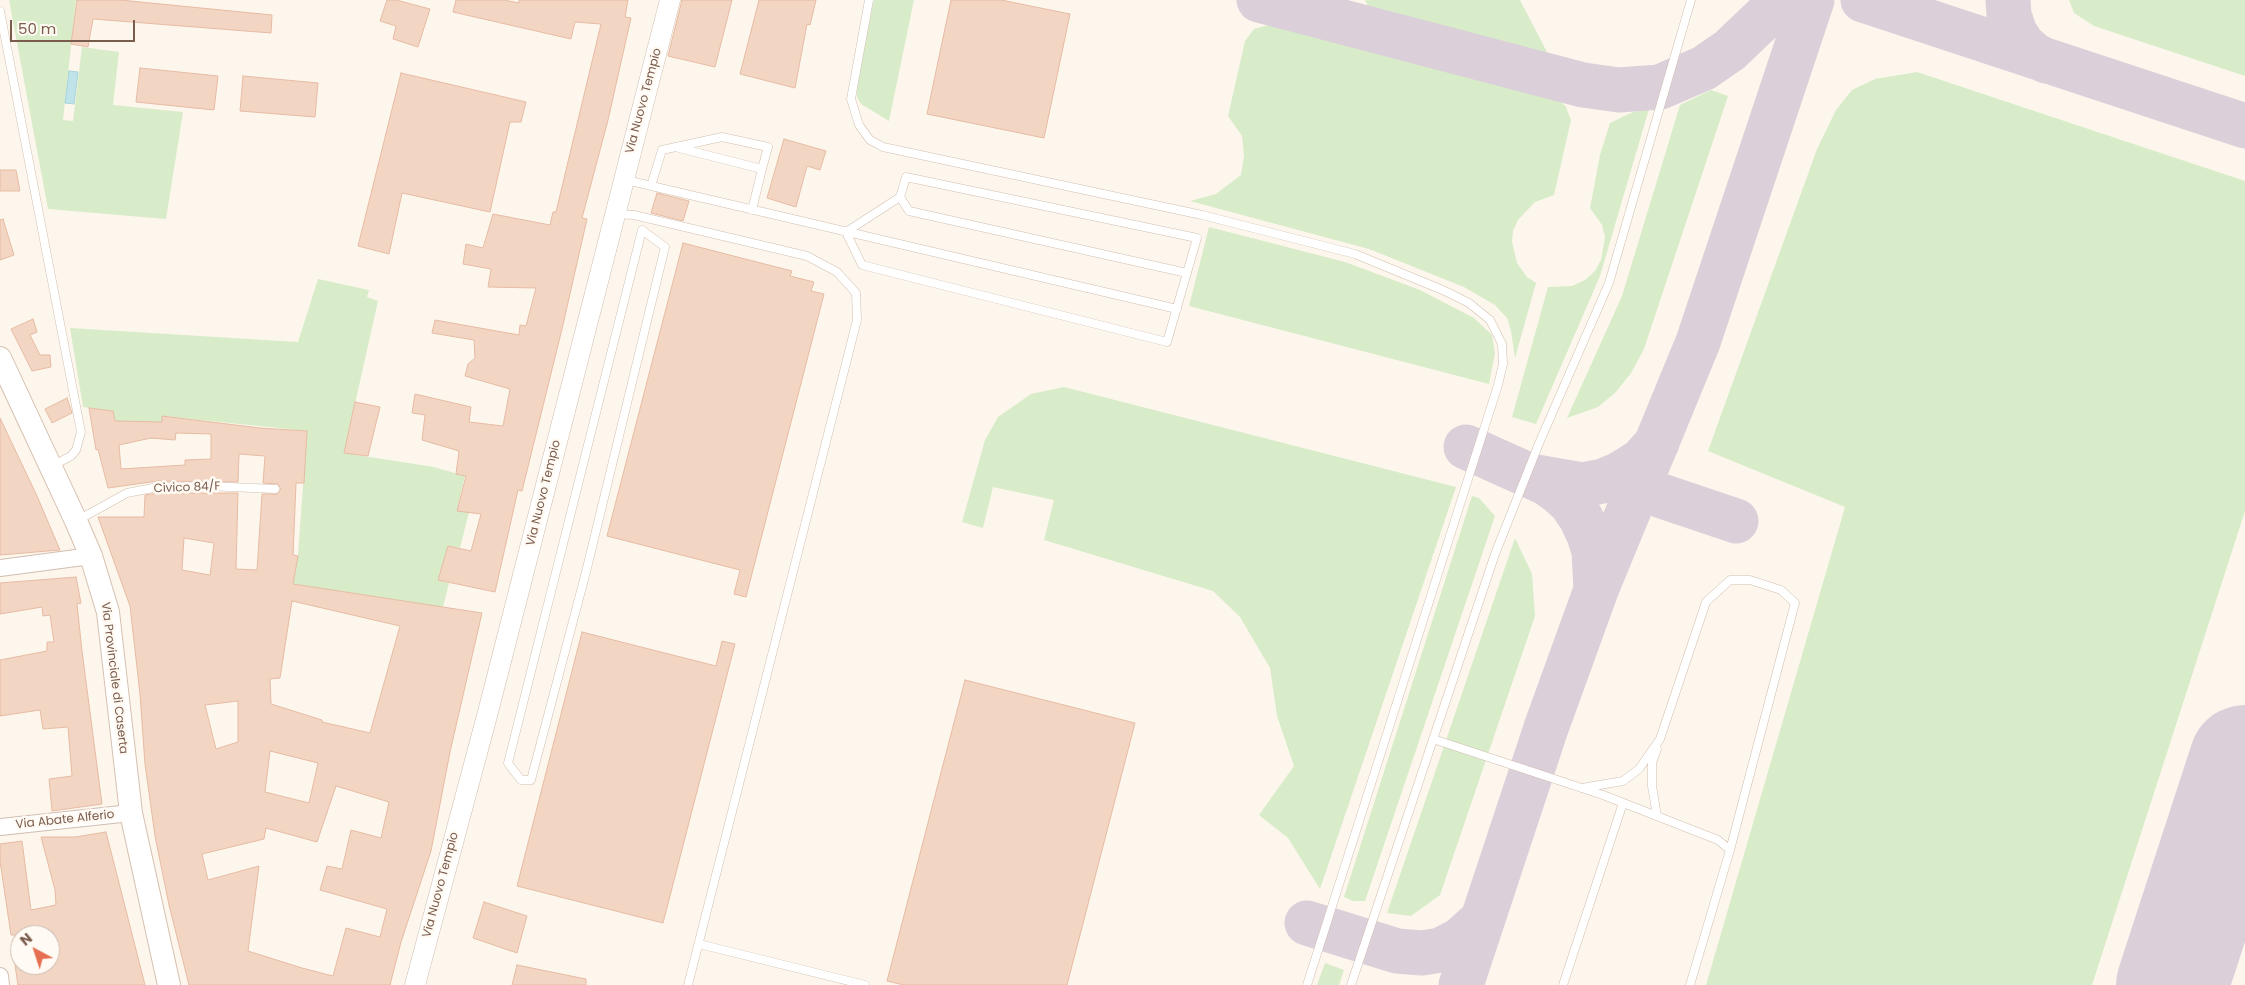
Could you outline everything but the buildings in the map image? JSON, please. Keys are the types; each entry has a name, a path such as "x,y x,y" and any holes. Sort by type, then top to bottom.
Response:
{"main road":[{"name":"Via Provinciale di Caserta","path":"0,358 52,466 91,556 108,612 130,813 169,985"}],"street":[{"name":"Via Nuovo Tempio","path":"414,985 625,214 624,179 670,0"},
{"path":"0,568 91,556"},
{"name":"Via Abate Alferio","path":"0,827 130,813"},
{"path":"0,976 1,985"}],"lane":[{"path":"869,0 851,98 859,125 870,140 883,147 1202,215 1355,254 1445,291 1469,303 1490,320 1502,344 1503,364 1498,385 1307,985"},
{"path":"1351,985 1508,517 1609,283 1691,0"},
{"path":"0,11 81,432 76,450 71,456 52,466"},
{"path":"651,186 662,150 722,137 768,147 752,210"},
{"path":"675,147 762,169"},
{"path":"906,177 1197,238 1167,342 862,265 846,232 900,197 906,177"},
{"path":"624,179 1177,309"},
{"path":"900,197 909,211 1187,273"},
{"path":"625,214 665,248 586,572 531,780 522,780 508,762 642,230"},
{"path":"625,214 807,256 837,272 856,293 857,320 688,985"},
{"name":"Civico 84/F","path":"76,521 127,493 158,487 208,486 274,489"},
{"path":"1657,816 1652,786 1652,763 1706,602 1730,580 1750,580 1781,590 1795,603 1730,850 1690,985"},
{"path":"1433,739 1623,803 1718,840 1730,850"},
{"path":"1582,788 1623,781 1640,769 1660,739"},
{"path":"1563,985 1623,803"},
{"path":"698,944 865,985"}],"green space":[{"path":"9,0 76,0 63,120 73,121 82,47 119,52 113,105 183,112 166,219 48,209"},
{"path":"874,0 914,0 889,121 861,104 857,97 857,81"},
{"path":"1365,0 1520,0 1548,54 1370,10"},
{"path":"2069,0 2245,0 2245,76 2094,26 2074,13"},
{"path":"1269,25 1558,99 1566,107 1571,120 1554,195 1535,202 1518,220 1513,231 1512,242 1517,263 1527,277 1536,283 1515,358 1507,318 1495,305 1464,287 1369,249 1190,201 1216,194 1241,175 1244,156 1242,136 1228,116 1245,41 1254,29"},
{"path":"1917,72 2245,181 2245,511 2092,985 1706,985 1845,507 1708,451 1817,149 1836,110 1852,90 1875,79"},
{"path":"1711,90 1728,96 1644,349 1631,373 1616,392 1598,407 1567,418 1622,296 1680,105"},
{"path":"1649,109 1600,276 1536,424 1512,417 1548,287 1572,286 1585,280 1595,271 1601,260 1605,237 1602,225 1590,208 1600,155 1610,123 1633,112"},
{"path":"1209,227 1345,262 1420,290 1474,318 1492,335 1495,353 1489,384 1189,306"},
{"path":"318,279 369,290 367,297 378,301 344,453 434,467 465,476 457,510 469,512 460,548 448,546 438,580 449,583 443,607 293,584 298,555 307,431 162,416 162,439 145,439 115,421 112,411 83,407 70,328 298,342"},
{"path":"1064,387 1456,487 1320,889 1288,838 1259,815 1294,766 1277,716 1270,668 1240,617 1213,591 1044,540 1054,500 993,487 983,528 962,522 985,440 998,417 1031,394"},
{"path":"1472,496 1479,498 1495,516 1365,901 1353,901 1344,897"},
{"path":"1515,538 1532,574 1535,616 1440,895 1411,916 1387,913"},
{"path":"1325,963 1344,970 1339,985 1317,985"}],"water":[{"path":"69,71 78,72 74,104 65,103"}],"taxiway":[{"path":"1259,0 1583,85 1619,90 1660,87 1704,68 1730,50 1771,11 1786,0"},
{"path":"1461,985 1546,728 1596,590 1698,342 1812,0"},
{"path":"1863,0 2245,126"},
{"path":"2008,0 2009,15 2015,33 2023,45 2033,54 2046,61"},
{"path":"1536,477 1582,485 1603,481 1620,474 1641,461 1657,443"},
{"path":"1466,447 1546,483 1571,503 1581,518 1594,551 1596,590"},
{"path":"1638,488 1736,521"},
{"path":"1307,923 1397,951 1422,953 1441,950 1460,940 1483,919"}],"runway":[{"path":"2172,985 2245,761"}]}
